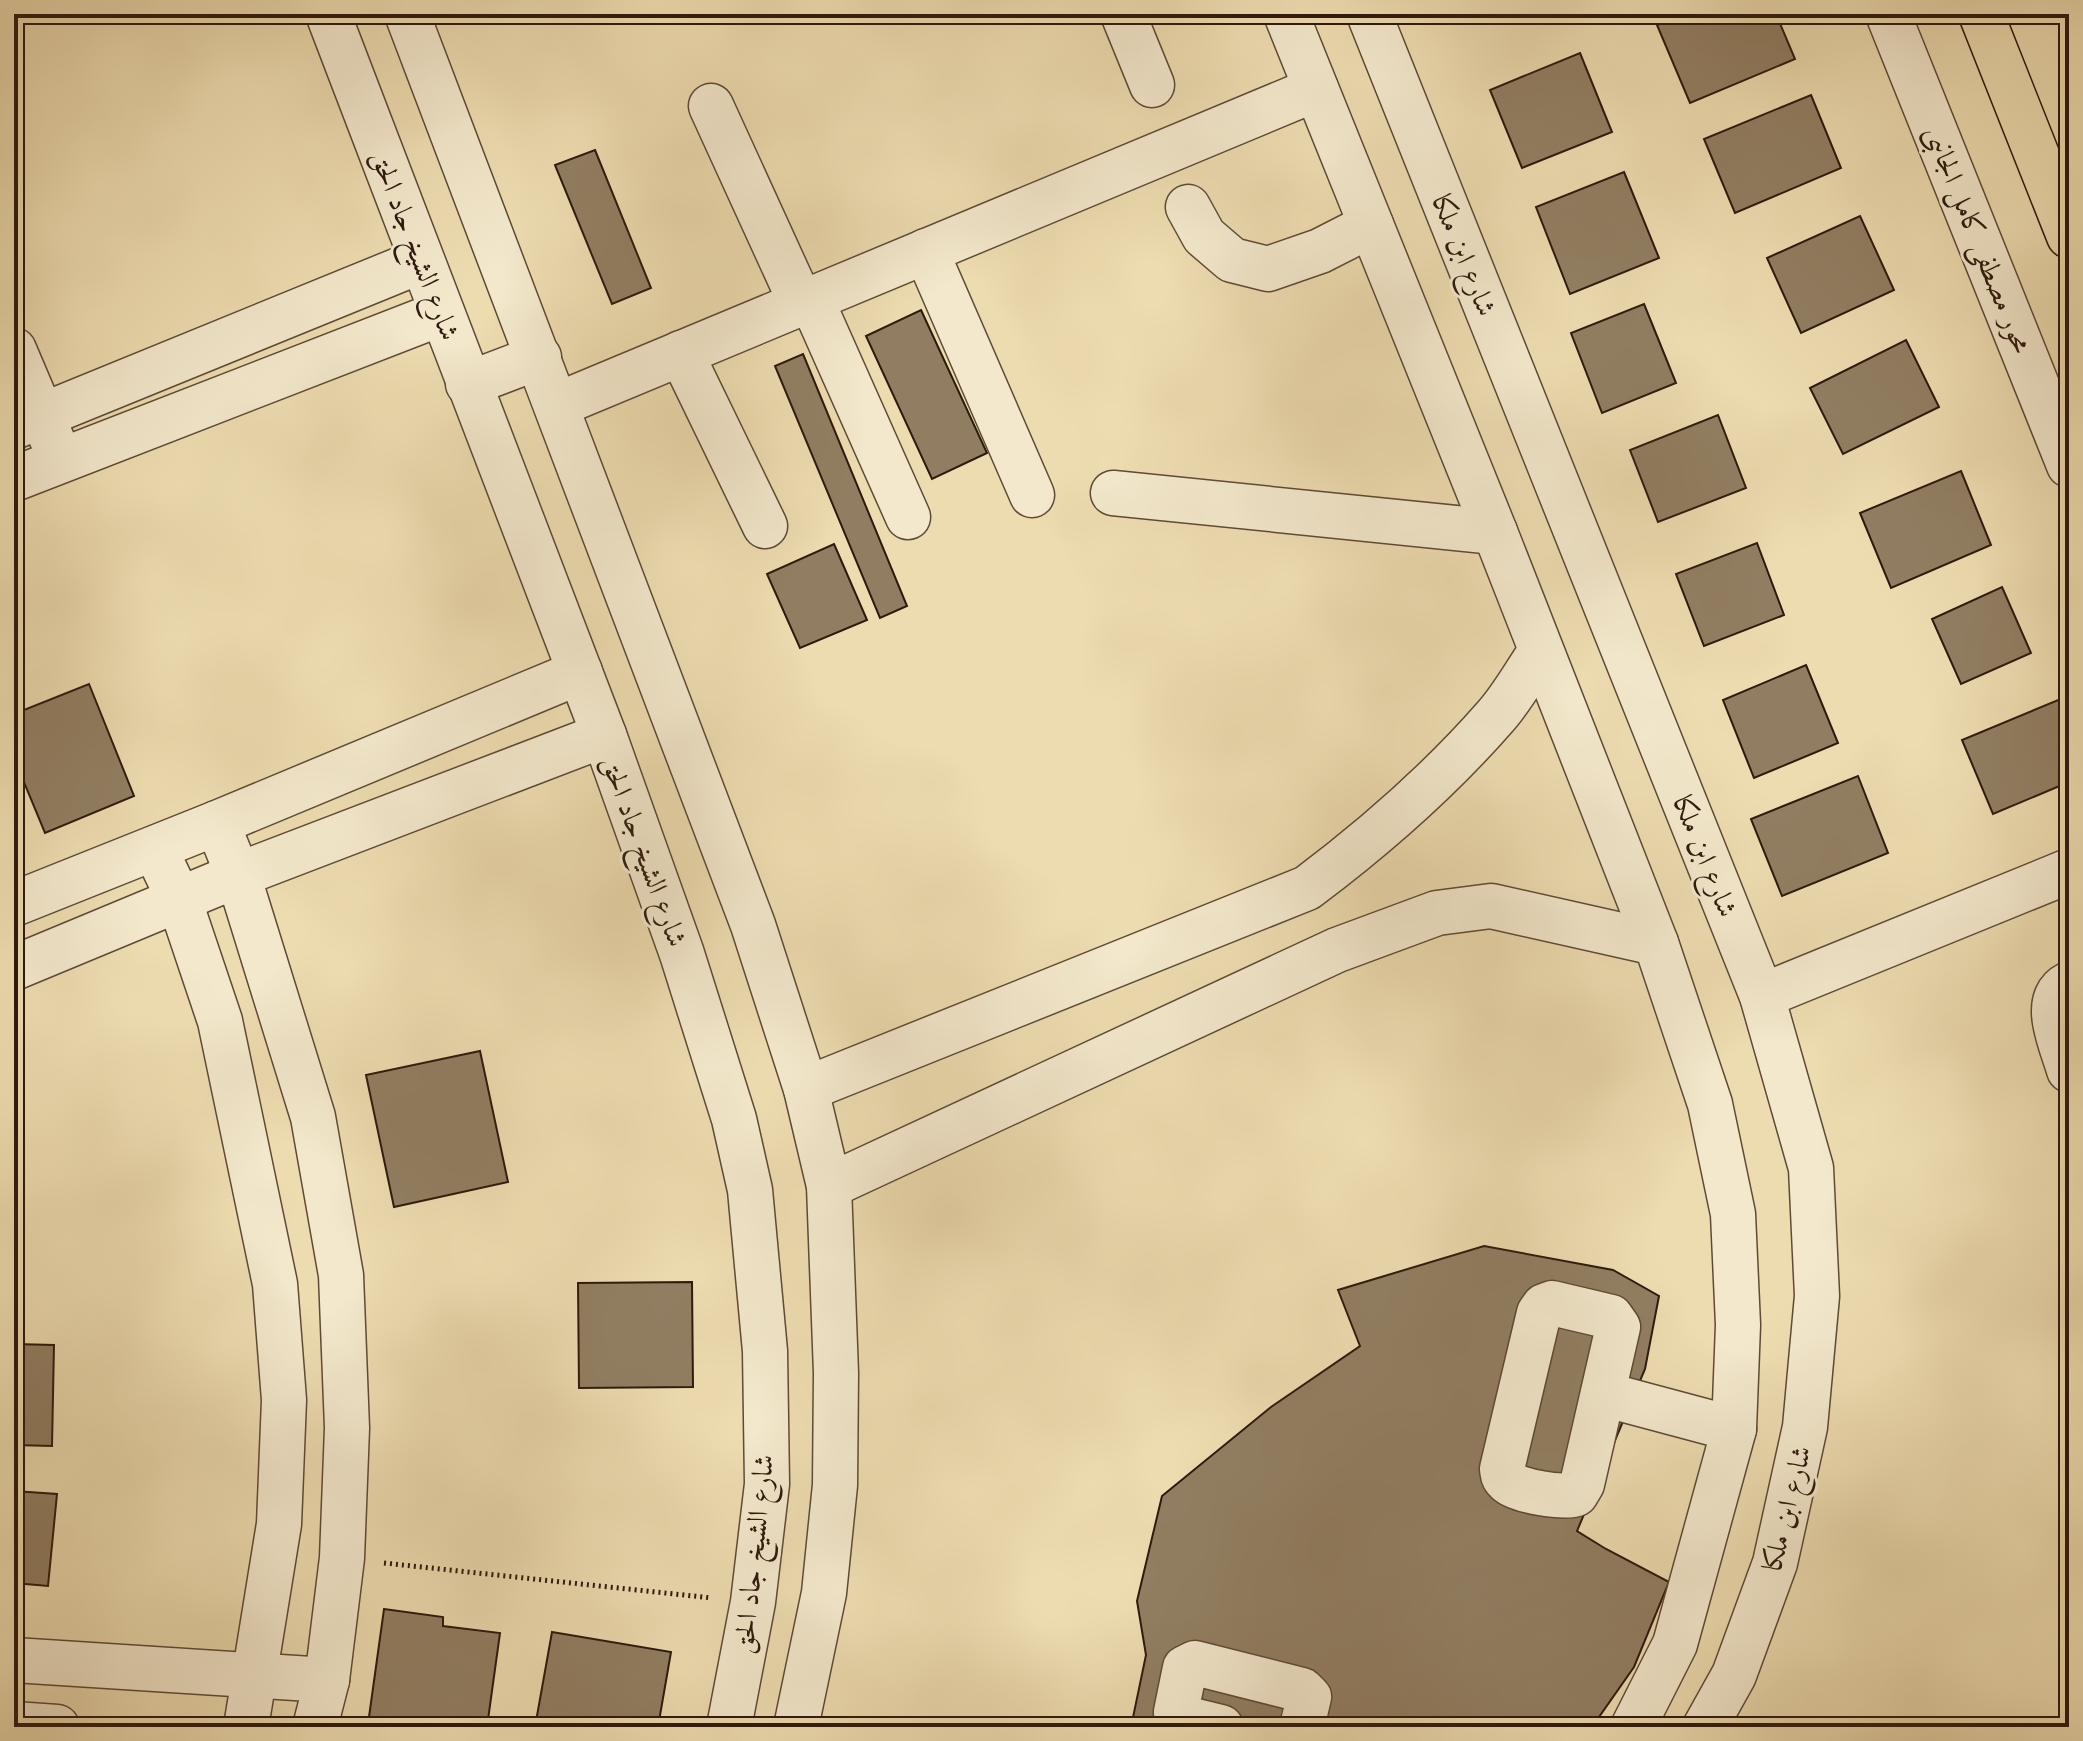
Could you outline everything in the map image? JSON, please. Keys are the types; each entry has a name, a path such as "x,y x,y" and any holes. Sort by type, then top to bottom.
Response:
{"main road":[{"path":"1981,14 2069,236"}],"street":[{"name":"شارع الشيخ جاد الحق","path":"328,14 604,735 682,954 734,1119 750,1190 765,1351 767,1484 753,1602 729,1727"},
{"path":"1286,14 1495,532 1656,943 1710,1104 1733,1214 1738,1325 1734,1429 1675,1644 1633,1727"},
{"name":"شارع ابن ملكا","path":"1369,14 1762,996 1811,1168 1817,1296 1805,1427 1775,1563 1734,1675 1705,1727"},
{"name":"محور مصطفى كامل الجانبى","path":"1888,14 2069,465"},
{"path":"1128,15 1152,85"},
{"path":"420,18 539,357 747,910 806,1089 829,1186 836,1373 835,1485 824,1593 796,1727"},
{"path":"557,405 1316,89"},
{"path":"711,106 908,517"},
{"path":"1188,207 1204,236 1232,260 1268,269 1320,251 1371,225"},
{"path":"926,251 1032,495"},
{"path":"28,422 421,261"},
{"path":"14,479 442,313"},
{"path":"14,350 28,422 61,460"},
{"path":"681,353 765,526"},
{"path":"468,384 539,357"},
{"path":"1113,493 1495,532"},
{"path":"806,1089 1307,888 1370,840 1423,791 1497,715 1541,651"},
{"path":"14,904 155,849 580,672"},
{"path":"14,968 238,875 604,735"},
{"path":"217,823 238,875 313,1117 341,1275 347,1428 342,1558 327,1680 315,1727"},
{"path":"155,849 179,899 220,1021 275,1284 284,1400 279,1524 246,1727"},
{"path":"1762,996 2069,871"},
{"path":"829,1186 1337,950 1437,913 1491,906 1656,943"},
{"path":"2069,984 2056,995 2053,1008 2069,1070"},
{"path":"1603,1394 1734,1429"},
{"path":"14,1660 327,1680"},
{"path":"1221,1727 1180,1717 1176,1712 1185,1668 1189,1664 1302,1690 1309,1697 1302,1727"},
{"path":"14,1724 57,1727"}],"path":[{"path":"342,1558 753,1602"}],"building":[{"path":"1684,14 1776,14 1795,59 1690,103 1657,25"},
{"path":"1580,53 1612,132 1522,168 1490,90"},
{"path":"1811,95 1841,168 1735,213 1704,139"},
{"path":"595,150 651,288 612,304 555,165"},
{"path":"1624,172 1659,258 1570,294 1536,207"},
{"path":"1860,216 1894,290 1801,333 1767,258"},
{"path":"1644,304 1676,383 1602,413 1571,333"},
{"path":"921,310 987,453 932,479 866,336"},
{"path":"1906,340 1939,407 1843,454 1810,388"},
{"path":"803,354 907,606 880,618 775,366"},
{"path":"1718,415 1746,488 1658,522 1630,450"},
{"path":"1961,471 1991,545 1891,588 1860,513"},
{"path":"1757,543 1784,615 1704,646 1676,574"},
{"path":"834,544 867,620 800,648 767,574"},
{"path":"2002,587 2031,653 1961,684 1932,619"},
{"path":"1806,665 1838,743 1754,778 1723,700"},
{"path":"89,684 134,796 45,833 14,758 14,714"},
{"path":"2063,698 2069,713 2069,782 1993,814 1962,740"},
{"path":"1858,776 1888,853 1782,896 1751,819"},
{"path":"480,1051 508,1182 394,1207 366,1075"},
{"path":"14,1128 21,1148 14,1151"},
{"path":"1484,1246 1613,1270 1659,1296 1645,1369 1577,1531 1669,1582 1634,1667 1592,1727 1131,1727 1146,1655 1137,1601 1162,1496 1271,1407 1360,1346 1338,1290"},
{"path":"692,1282 693,1387 579,1388 578,1283"},
{"path":"14,1344 54,1345 52,1446 14,1445"},
{"path":"14,1491 57,1494 48,1586 14,1583"},
{"path":"384,1609 443,1617 443,1626 500,1633 487,1727 444,1727 369,1717"},
{"path":"552,1632 671,1652 658,1727 535,1727"}]}
